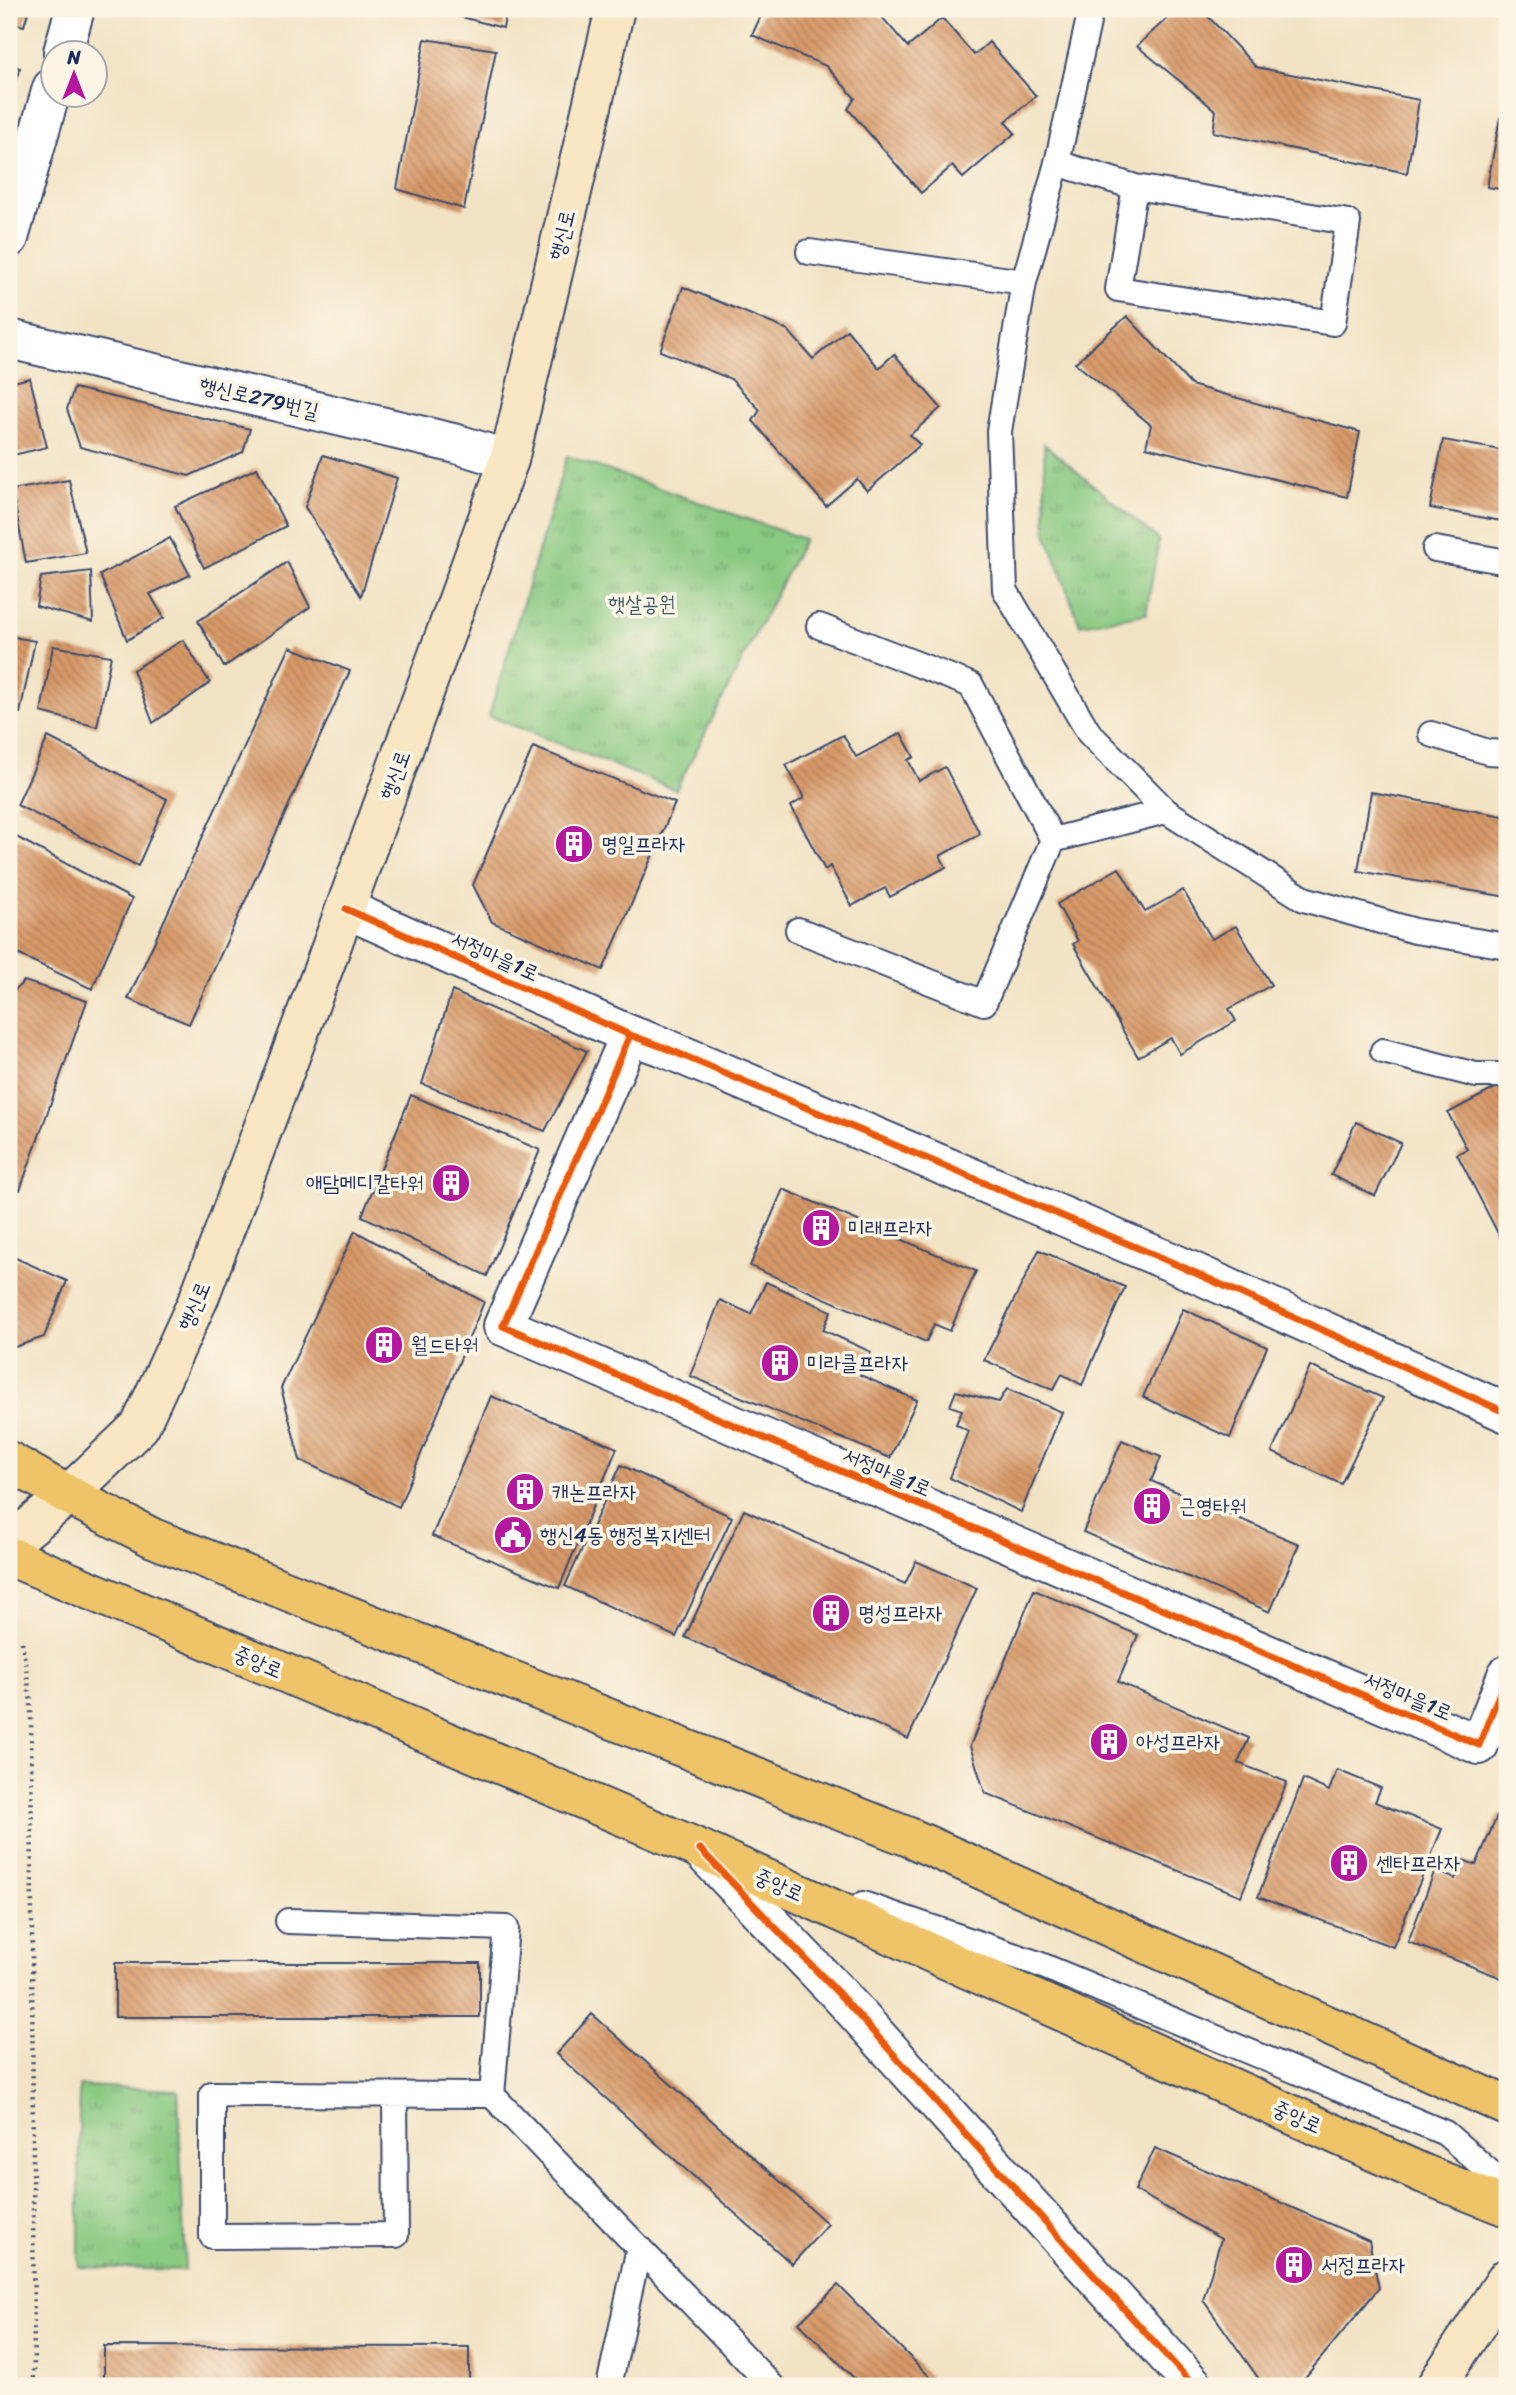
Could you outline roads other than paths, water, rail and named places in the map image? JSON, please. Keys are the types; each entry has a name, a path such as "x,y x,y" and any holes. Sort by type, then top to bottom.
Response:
{"main road":[{"name":"행신로","path":"9,1544 68,1495 140,1426 199,1298 346,909 509,460 615,9"},
{"path":"9,1461 68,1495 153,1538 909,1837 1507,2106"},
{"name":"중앙로","path":"9,1556 700,1849 1424,2174 1507,2207"},
{"path":"1436,2386 1507,2278"}],"street":[{"path":"67,38 75,9"},
{"path":"9,238 46,108"},
{"name":"행신로279번길","path":"9,339 457,444 509,460"},
{"name":"서정마을1로","path":"346,909 630,1035 1171,1262 1507,1413"},
{"name":"서정마을1로","path":"630,1035 503,1326 1479,1745 1507,1675"},
{"path":"700,1849 839,1994 1194,2386"}],"lane":[{"path":"1091,9 1057,163 1024,282 999,431 1005,590 1089,733 1166,811 1304,900 1415,931 1507,946"},
{"path":"1057,163 1135,187 1348,222 1333,323 1118,289 1135,187"},
{"path":"809,252 1024,282"},
{"path":"1435,550 1507,562"},
{"path":"818,626 971,685 1053,840"},
{"path":"1431,734 1488,752 1507,753"},
{"path":"1053,840 1166,811"},
{"path":"798,930 984,1003 1053,840"},
{"path":"1383,1051 1476,1075 1507,1075"},
{"path":"9,1478 68,1495"},
{"path":"700,1849 1036,1963 1446,2133 1507,2187"},
{"path":"288,1921 506,1928 492,2095"},
{"path":"395,2095 396,2235 212,2236 212,2094 492,2095 772,2386"},
{"path":"610,2386 639,2248"}],"place":[{"name":"명일프라자","path":"574,844"},
{"name":"애담메디칼타워","path":"451,1183"},
{"name":"미래프라자","path":"821,1228"},
{"name":"월드타워","path":"384,1345"},
{"name":"미라클프라자","path":"780,1363"},
{"name":"캐논프라자","path":"525,1492"},
{"name":"근영타워","path":"1152,1506"},
{"name":"행신4동 행정복지센터","path":"513,1535"},
{"name":"명성프라자","path":"831,1613"},
{"name":"아성프라자","path":"1109,1742"},
{"name":"센타프라자","path":"1349,1863"},
{"name":"서정프라자","path":"1294,2265"}],"park label":[{"name":"햇살공원","path":"642,604"}]}
